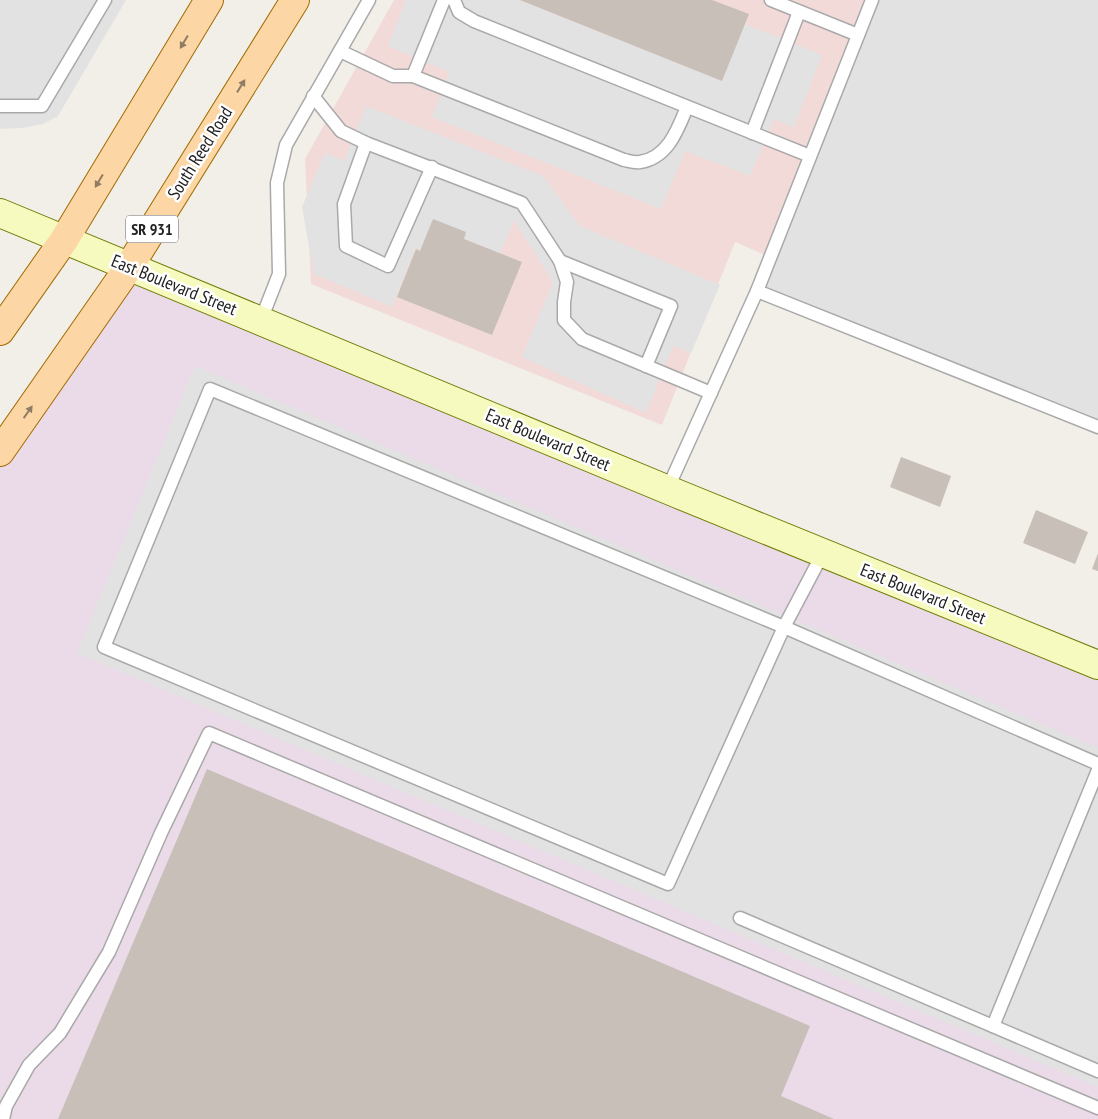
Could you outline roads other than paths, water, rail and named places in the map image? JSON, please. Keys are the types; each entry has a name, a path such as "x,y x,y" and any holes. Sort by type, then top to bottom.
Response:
{"main road":[{"path":"0,331 64,240 209,0"},
{"name":"South Reed Road","path":"0,452 129,266 295,0"},
{"name":"East Boulevard Street","path":"0,213 667,490 1098,665"}],"lane":[{"path":"0,106 42,106 105,0"},
{"path":"261,320 279,274 277,183 286,145 369,0"},
{"path":"413,76 444,0"},
{"path":"454,0 459,12 474,21 810,156"},
{"path":"770,0 858,35"},
{"path":"667,490 757,291 872,0"},
{"path":"752,133 800,12"},
{"path":"340,51 393,76 413,76 624,160 640,162 657,155 673,140 687,107"},
{"path":"313,96 341,131 366,143 522,203 560,261 567,282 564,320 582,339 711,393"},
{"path":"366,143 344,204 346,246 388,266 432,168"},
{"path":"560,261 671,306 646,366"},
{"path":"757,291 1098,427"},
{"path":"823,553 784,627 668,884 104,647 210,389 784,627 1098,764"},
{"path":"3,1119 6,1106 29,1065 60,1033 109,952 160,833 209,733 1098,1108"},
{"path":"993,1026 1098,770"},
{"path":"740,918 1098,1070"}]}
